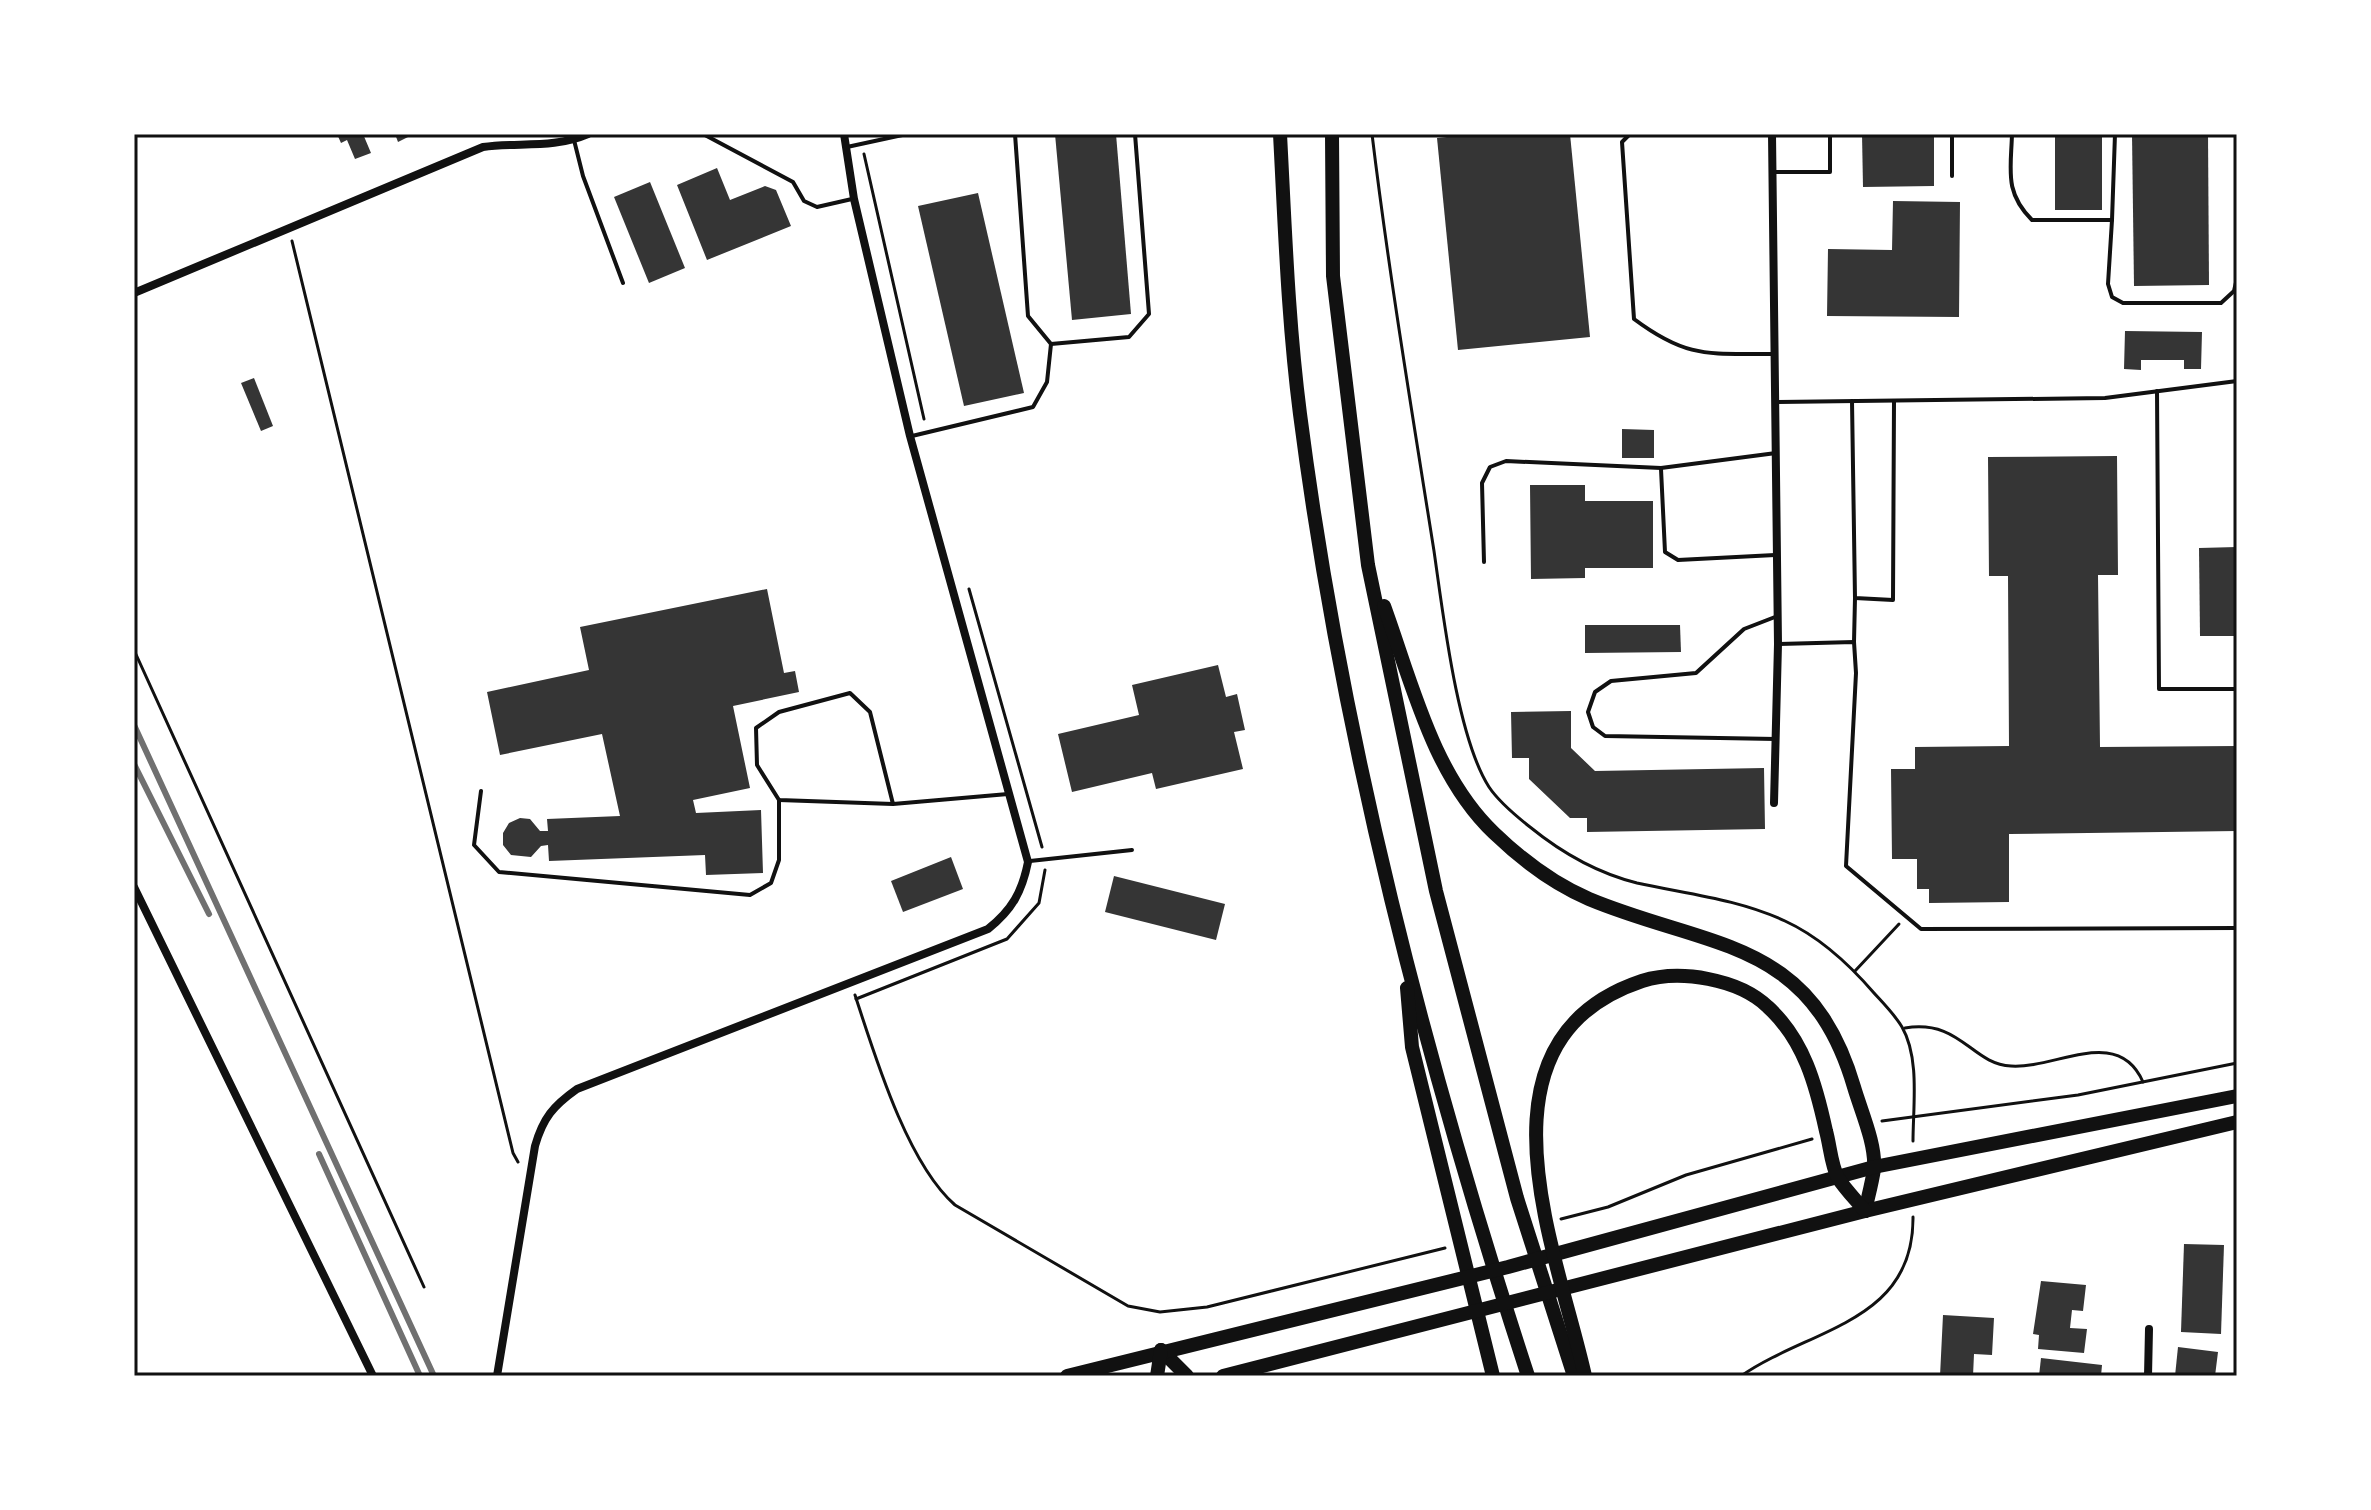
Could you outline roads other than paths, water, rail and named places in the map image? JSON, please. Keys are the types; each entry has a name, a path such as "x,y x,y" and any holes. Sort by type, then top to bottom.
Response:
{"highway":[{"path":"1280,134 1287,284 1319,544 1354,732 1405,956 1528,1376"},
{"path":"1332,134 1333,276 1368,565 1436,891 1517,1198 1558,1335 1574,1376"},
{"path":"1368,565 1446,769 1493,832 1537,869 1586,898 1732,945 1765,962 1799,987 1825,1017 1847,1062 1874,1167 1865,1211"},
{"path":"1405,956 1412,1047 1493,1376"},
{"path":"1585,1376 1539,1193 1536,1123 1542,1079 1560,1041 1587,1010 1618,989 1655,977 1697,977 1731,986 1766,1004 1790,1029 1808,1062 1837,1176 1865,1211"},
{"path":"1067,1376 1161,1350 1508,1267 1874,1167 2237,1096"},
{"path":"1223,1376 1865,1211 2237,1122"},
{"path":"1157,1376 1161,1350"},
{"path":"1161,1350 1187,1376"}],"street":[{"path":"134,293 483,147 509,143 536,147 574,140 588,134"},
{"path":"497,1376 541,1125 552,1106 577,1089 988,929 1008,914 1023,886 1028,862 910,436 854,199 844,134"},
{"path":"1772,134 1778,616 1774,803"},
{"path":"134,887 373,1376"},
{"path":"2148,1376 2149,1329"}],"lane":[{"path":"703,134 793,182 804,201 817,207 854,199"},
{"path":"845,147 907,134"},
{"path":"910,436 1033,407 1047,382 1051,344 1028,316 1015,134"},
{"path":"1051,344 1129,337 1149,314 1135,134"},
{"path":"1630,134 1622,142 1634,319 1662,340 1692,352 1774,354"},
{"path":"1772,172 1830,172 1830,134"},
{"path":"1952,134 1952,176"},
{"path":"2012,134 2011,185 2015,203 2032,220 2112,220"},
{"path":"2115,134 2108,284 2112,297 2123,303 2221,303 2234,291 2237,278"},
{"path":"574,140 583,176 623,283"},
{"path":"1775,402 2105,398 2237,381"},
{"path":"2157,391 2159,689 2237,689"},
{"path":"1852,401 1856,673 1846,866 1921,929 2237,928"},
{"path":"1855,598 1893,600 1894,401"},
{"path":"1484,562 1482,483 1490,467 1506,461 1661,468 1776,453"},
{"path":"1661,468 1665,552 1678,560 1777,555"},
{"path":"1776,739 1605,736 1593,727 1588,712 1595,692 1611,681 1696,673 1744,629 1778,616"},
{"path":"1778,644 1854,642"},
{"path":"481,791 474,845 499,872 750,895 771,883 779,860 779,800 757,765 756,728 779,712 850,693 870,712 893,804"},
{"path":"779,800 893,804 1011,794"},
{"path":"1028,862 1132,850"}],"railway":[{"path":"134,725 434,1376"},
{"path":"134,764 209,914"},
{"path":"319,1154 420,1376"}]}
